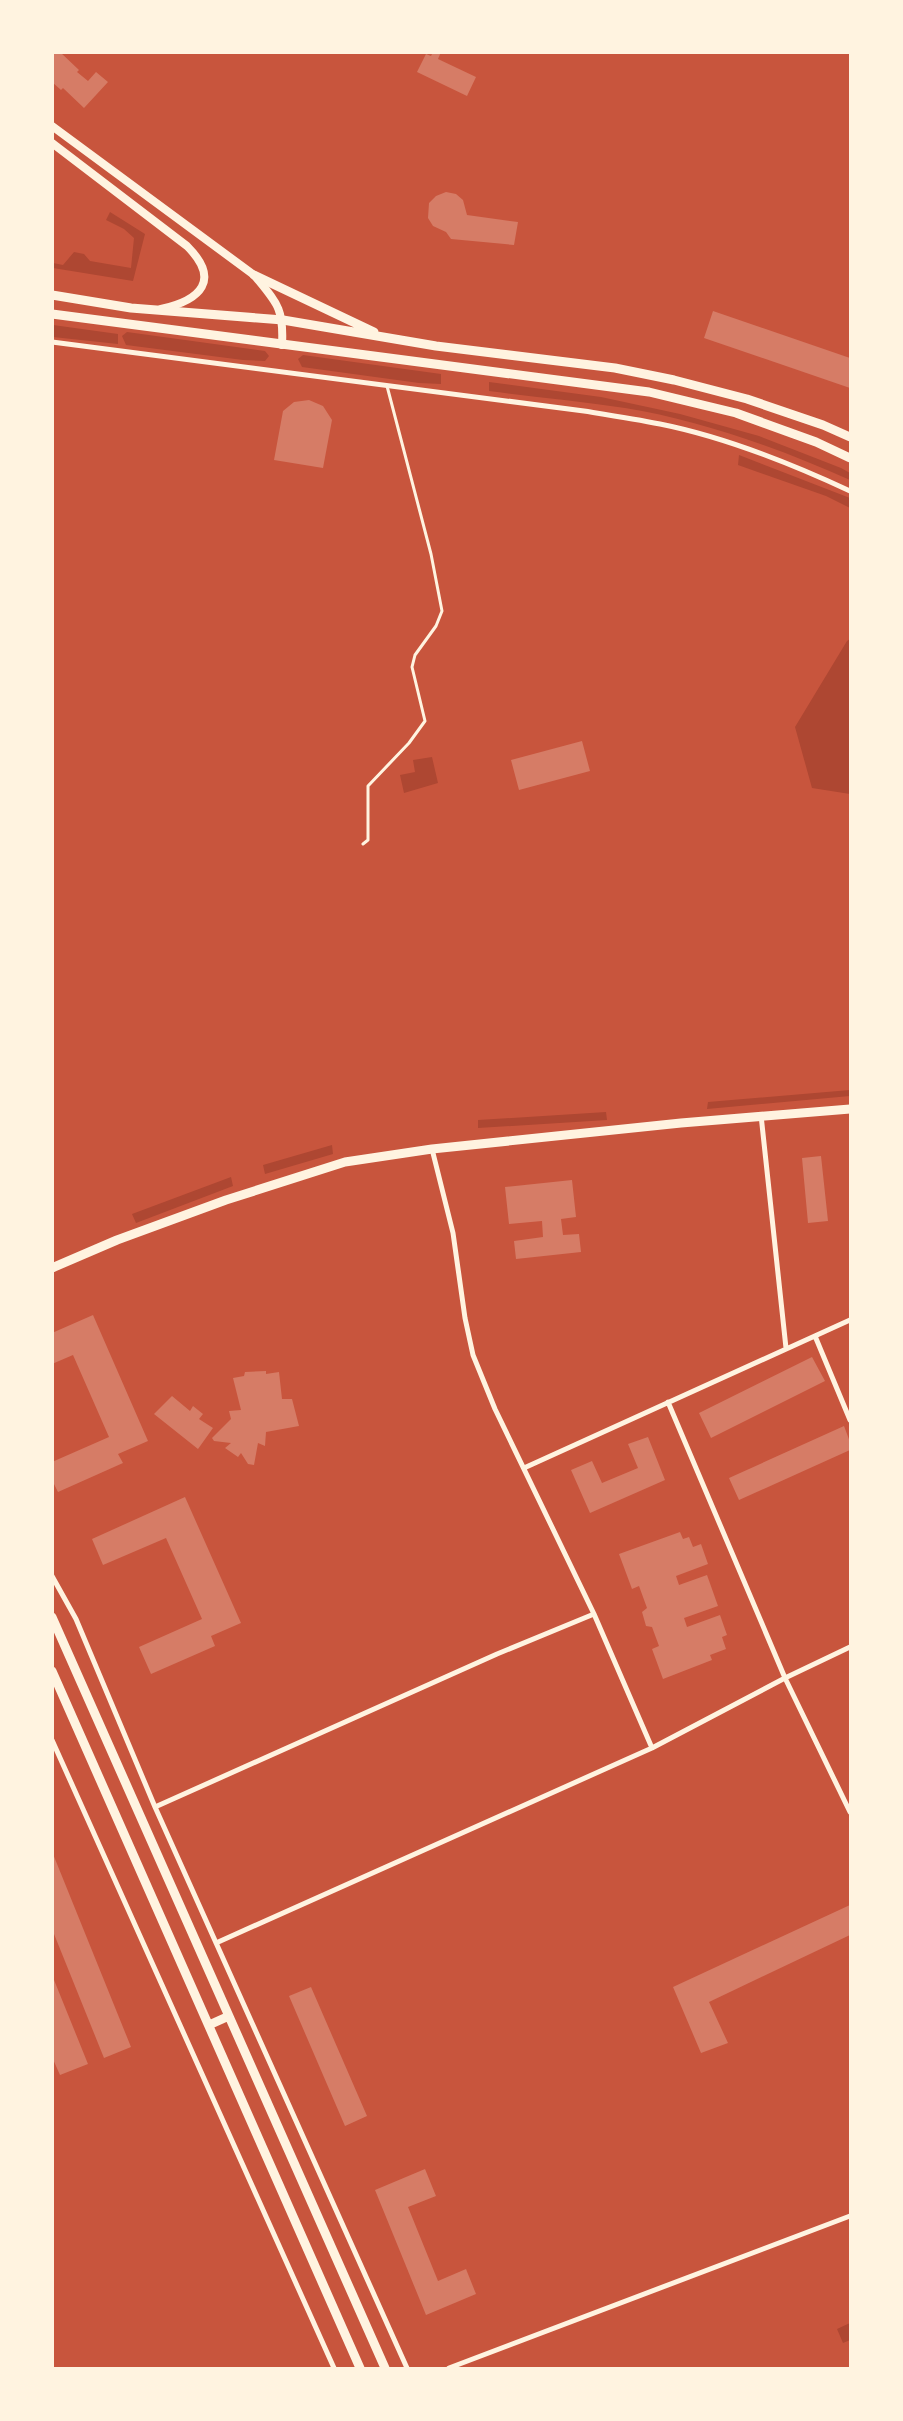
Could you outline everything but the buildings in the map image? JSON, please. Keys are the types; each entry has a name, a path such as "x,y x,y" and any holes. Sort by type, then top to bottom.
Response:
{"main road":[{"path":"254,275 326,311 388,338"},
{"path":"52,296 154,310 283,320 388,338 615,368 674,380 747,399 823,425 850,437"},
{"path":"52,314 649,392 736,413 816,442 850,458"},
{"path":"52,1268 117,1240 345,1162 432,1149 761,1115 850,1109"},
{"path":"52,1617 384,2368"},
{"path":"52,1671 360,2368"},
{"path":"209,2025 229,2016"}],"street":[{"path":"52,126 254,275 278,304 283,320 282,345"},
{"path":"52,143 200,258 204,269 201,289 192,299 179,305 154,310"},
{"path":"52,342 584,411 661,424 729,443 800,468 850,491"},
{"path":"761,1115 786,1348"},
{"path":"432,1149 453,1233 465,1318 473,1356 495,1408 594,1614 652,1748"},
{"path":"524,1468 850,1320"},
{"path":"816,1336 850,1420"},
{"path":"668,1402 785,1678 850,1812"},
{"path":"52,1576 76,1619 155,1807 407,2368"},
{"path":"155,1807 497,1654 594,1614"},
{"path":"216,1942 652,1748 785,1678 850,1647"},
{"path":"52,1740 334,2368"},
{"path":"449,2368 850,2216"}],"lane":[{"path":"362,844 368,840 368,786 409,743 425,721 412,667 416,655 436,626 442,610 431,554 387,385"}],"shaded area":[{"path":"110,212 145,234 133,281 53,268 53,263 63,265 74,252 84,254 90,261 131,268 134,238 124,229 106,220"},
{"path":"53,325 118,334 118,344 53,337"},
{"path":"127,332 265,351 269,356 265,361 243,360 126,345 122,336"},
{"path":"303,355 441,374 441,384 419,383 302,367 298,359"},
{"path":"489,382 601,397 680,414 759,436 841,468 850,473 850,480 796,457 740,437 682,420 625,408 489,391"},
{"path":"739,455 850,498 850,508 826,496 738,465"},
{"path":"850,639 850,794 812,788 795,727"},
{"path":"432,757 438,783 404,793 400,775 415,772 413,760"},
{"path":"850,1090 850,1096 707,1109 708,1102"},
{"path":"606,1112 607,1120 478,1128 478,1120"},
{"path":"332,1145 333,1154 265,1174 263,1165"},
{"path":"231,1177 233,1186 136,1223 132,1214"},
{"path":"850,2323 850,2340 843,2343 837,2329"}]}
